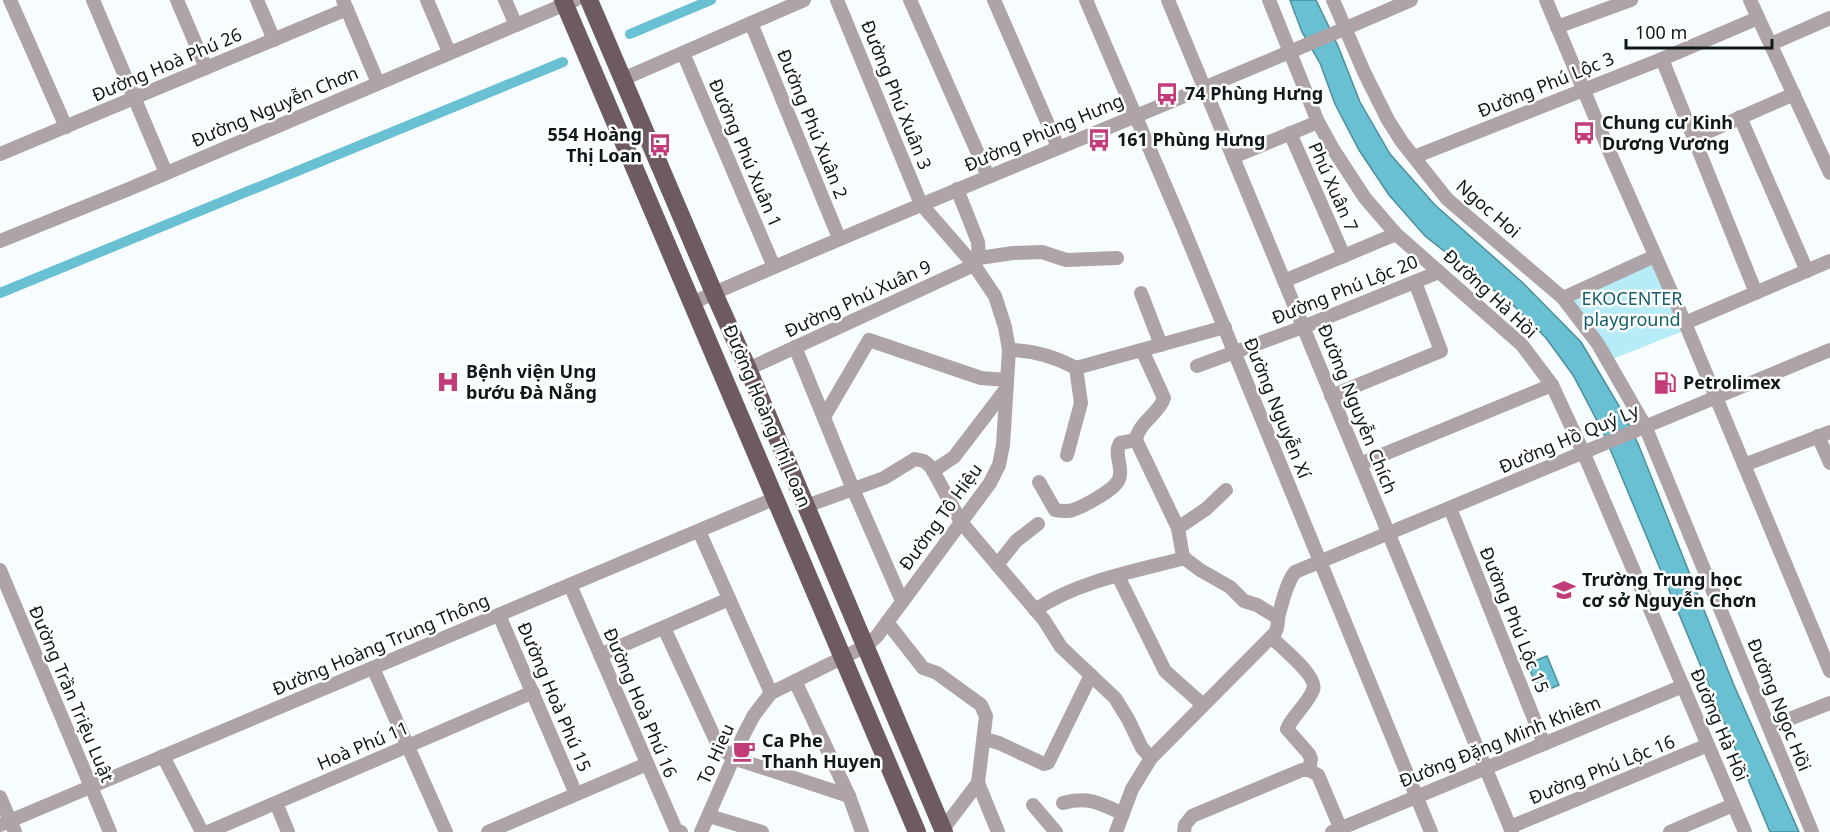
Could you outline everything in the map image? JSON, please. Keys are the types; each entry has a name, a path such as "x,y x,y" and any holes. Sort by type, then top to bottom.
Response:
{"main road":[{"name":"Đường Hoàng Thị Loan","path":"589,0 943,830"},
{"name":"Đường Hoàng Thị Loan","path":"568,1 692,303 917,832"}],"street":[{"path":"10,0 66,127"},
{"path":"93,0 166,173"},
{"path":"177,0 206,68"},
{"path":"257,0 274,40"},
{"path":"427,0 449,52"},
{"path":"506,0 516,25"},
{"path":"623,79 804,0"},
{"name":"Đường Phú Xuân 3","path":"837,0 921,204"},
{"path":"909,0 988,176"},
{"path":"994,0 1058,147"},
{"name":"Đường Nguyễn Xí","path":"1086,0 1225,327 1431,832"},
{"name":"Đường Nguyễn Chích","path":"1168,0 1511,830"},
{"name":"Đường Hà Hồi","path":"1269,0 1296,50 1318,122 1365,198 1396,234 1522,345 1552,385 1584,454 1745,832"},
{"name":"Ngoc Hoi","path":"1333,0 1340,31 1388,120 1414,157 1447,200 1563,298 1598,344 1641,428"},
{"name":"Đường Phùng Hưng","path":"692,303 839,238 1296,50 1411,0"},
{"path":"1546,0 1685,323 1830,671"},
{"path":"1557,27 1631,0"},
{"path":"1750,0 1830,173"},
{"name":"Đường Nguyễn Chơn","path":"0,242 568,1"},
{"path":"345,5 378,82"},
{"name":"Đường Hoà Phú 26","path":"0,154 274,40 345,5"},
{"name":"Đường Phú Lộc 3","path":"1414,157 1662,59 1758,18"},
{"path":"1772,44 1830,18"},
{"name":"Đường Phú Xuân 2","path":"751,23 839,238"},
{"name":"Đường Phú Xuân 1","path":"683,53 774,267"},
{"path":"1662,59 1756,293"},
{"path":"1694,138 1794,94"},
{"path":"1740,117 1807,271"},
{"path":"1233,157 1318,122"},
{"name":"Phú Xuân 7","path":"1290,134 1344,256"},
{"path":"957,189 978,242 976,262"},
{"name":"Đường Tô Hiệu","path":"866,646 903,601 990,483 999,465 1003,446 1009,350 1005,327 995,296 976,262 921,204"},
{"path":"1284,281 1396,234"},
{"name":"Đường Phú Xuân 9","path":"748,369 976,262 1013,253 1042,252 1066,260 1117,258"},
{"path":"1563,298 1655,256"},
{"path":"1685,323 1830,261"},
{"name":"Đường Phú Lộc 20","path":"1197,366 1303,327 1439,272"},
{"path":"1332,396 1441,351 1414,282"},
{"path":"1141,293 1161,345"},
{"path":"858,318 869,340 1006,385 954,457 933,471"},
{"path":"1009,350 1030,350 1059,359 1076,368 1225,327"},
{"path":"824,417 869,340"},
{"path":"795,347 853,489 903,601"},
{"path":"1142,350 1164,398 1137,433 1136,440 1178,528 1184,557 1200,570 1230,587 1244,601 1257,605 1278,618"},
{"name":"Đường Hồ Quý Ly","path":"1270,637 1278,628 1278,618 1291,578 1303,568 1584,454 1830,350"},
{"path":"1067,455 1081,403 1076,368"},
{"path":"1360,464 1552,385"},
{"name":"Đường Ngọc Hồi","path":"1641,428 1812,832"},
{"path":"1744,465 1824,434 1830,463"},
{"path":"1039,482 1055,510 1072,511 1116,486 1120,473 1117,448 1120,443 1136,440"},
{"path":"806,506 885,478 915,459 924,460 933,471 961,522 1040,615 1061,646 1123,709 1142,748 1151,758"},
{"path":"1178,528 1206,509 1226,490"},
{"name":"Đường Hoàng Trung Thông","path":"8,826 163,756 776,498"},
{"name":"Đường Phú Lộc 15","path":"1450,508 1544,744"},
{"path":"997,565 1017,542 1038,524"},
{"path":"699,531 771,693"},
{"path":"1040,615 1059,596 1184,557"},
{"path":"1118,576 1165,671 1202,704"},
{"name":"Đường Trần Triệu Luật","path":"1,577 110,832"},
{"name":"Đường Hoà Phú 16","path":"570,585 675,831"},
{"path":"600,656 729,599"},
{"name":"Đường Hoà Phú 15","path":"500,615 576,794"},
{"path":"887,622 923,668 937,673 981,705 986,716 978,783 943,830"},
{"path":"664,628 718,745 733,758 849,796"},
{"path":"1116,832 1132,789 1151,758 1270,637 1305,669 1313,682 1314,690 1287,729 1309,754 1311,760 1308,770"},
{"name":"To Hieu","path":"701,832 754,716 771,693 866,646"},
{"path":"374,668 446,832"},
{"path":"985,739 1044,764 1048,763 1091,675"},
{"path":"795,681 849,796 862,832"},
{"name":"Đường Đặng Minh Khiêm","path":"1338,831 1415,796 1683,686"},
{"name":"Hoà Phú 11","path":"208,832 532,692"},
{"path":"1769,728 1830,703"},
{"name":"Đường Phú Lộc 16","path":"1511,830 1708,745"},
{"path":"163,756 202,832"},
{"path":"488,832 647,764"},
{"path":"1184,832 1185,825 1192,816 1293,774 1308,770 1318,775 1338,831"},
{"path":"978,783 998,832"},
{"path":"0,797 8,826"},
{"path":"1063,803 1084,799 1100,803 1123,814"},
{"path":"276,803 288,832"},
{"path":"1033,805 1056,832"},
{"path":"1670,832 1733,805"},
{"path":"709,816 762,832"}],"green space":[{"name":"EKOCENTER playground","path":"1655,256 1683,331 1613,359 1563,298"}],"shaded area":[{"path":"1290,0 1316,0 1338,46 1360,102 1390,154 1435,205 1523,283 1581,342 1625,416 1639,446 1733,683 1799,832 1770,832 1603,432 1573,375 1546,338 1515,307 1425,236 1389,195 1359,150 1335,104 1320,63 1302,32"},
{"path":"1547,656 1559,685 1540,693 1527,664"}],"waterway":[{"path":"630,34 711,0"},
{"path":"0,293 563,62"}],"place":[{"name":"74 Phùng Hưng","path":"1167,94"},
{"name":"Chung cư Kinh Dương Vương","path":"1584,133"},
{"name":"161 Phùng Hưng","path":"1099,140"},
{"name":"554 Hoàng Thị Loan","path":"660,145"},
{"name":"Bệnh viện Ung bướu Đà Nẵng","path":"448,382"},
{"name":"Petrolimex","path":"1665,383"},
{"name":"Trường Trung học cơ sở Nguyễn Chơn","path":"1564,590"},
{"name":"Ca Phe Thanh Huyen","path":"744,751"}]}
